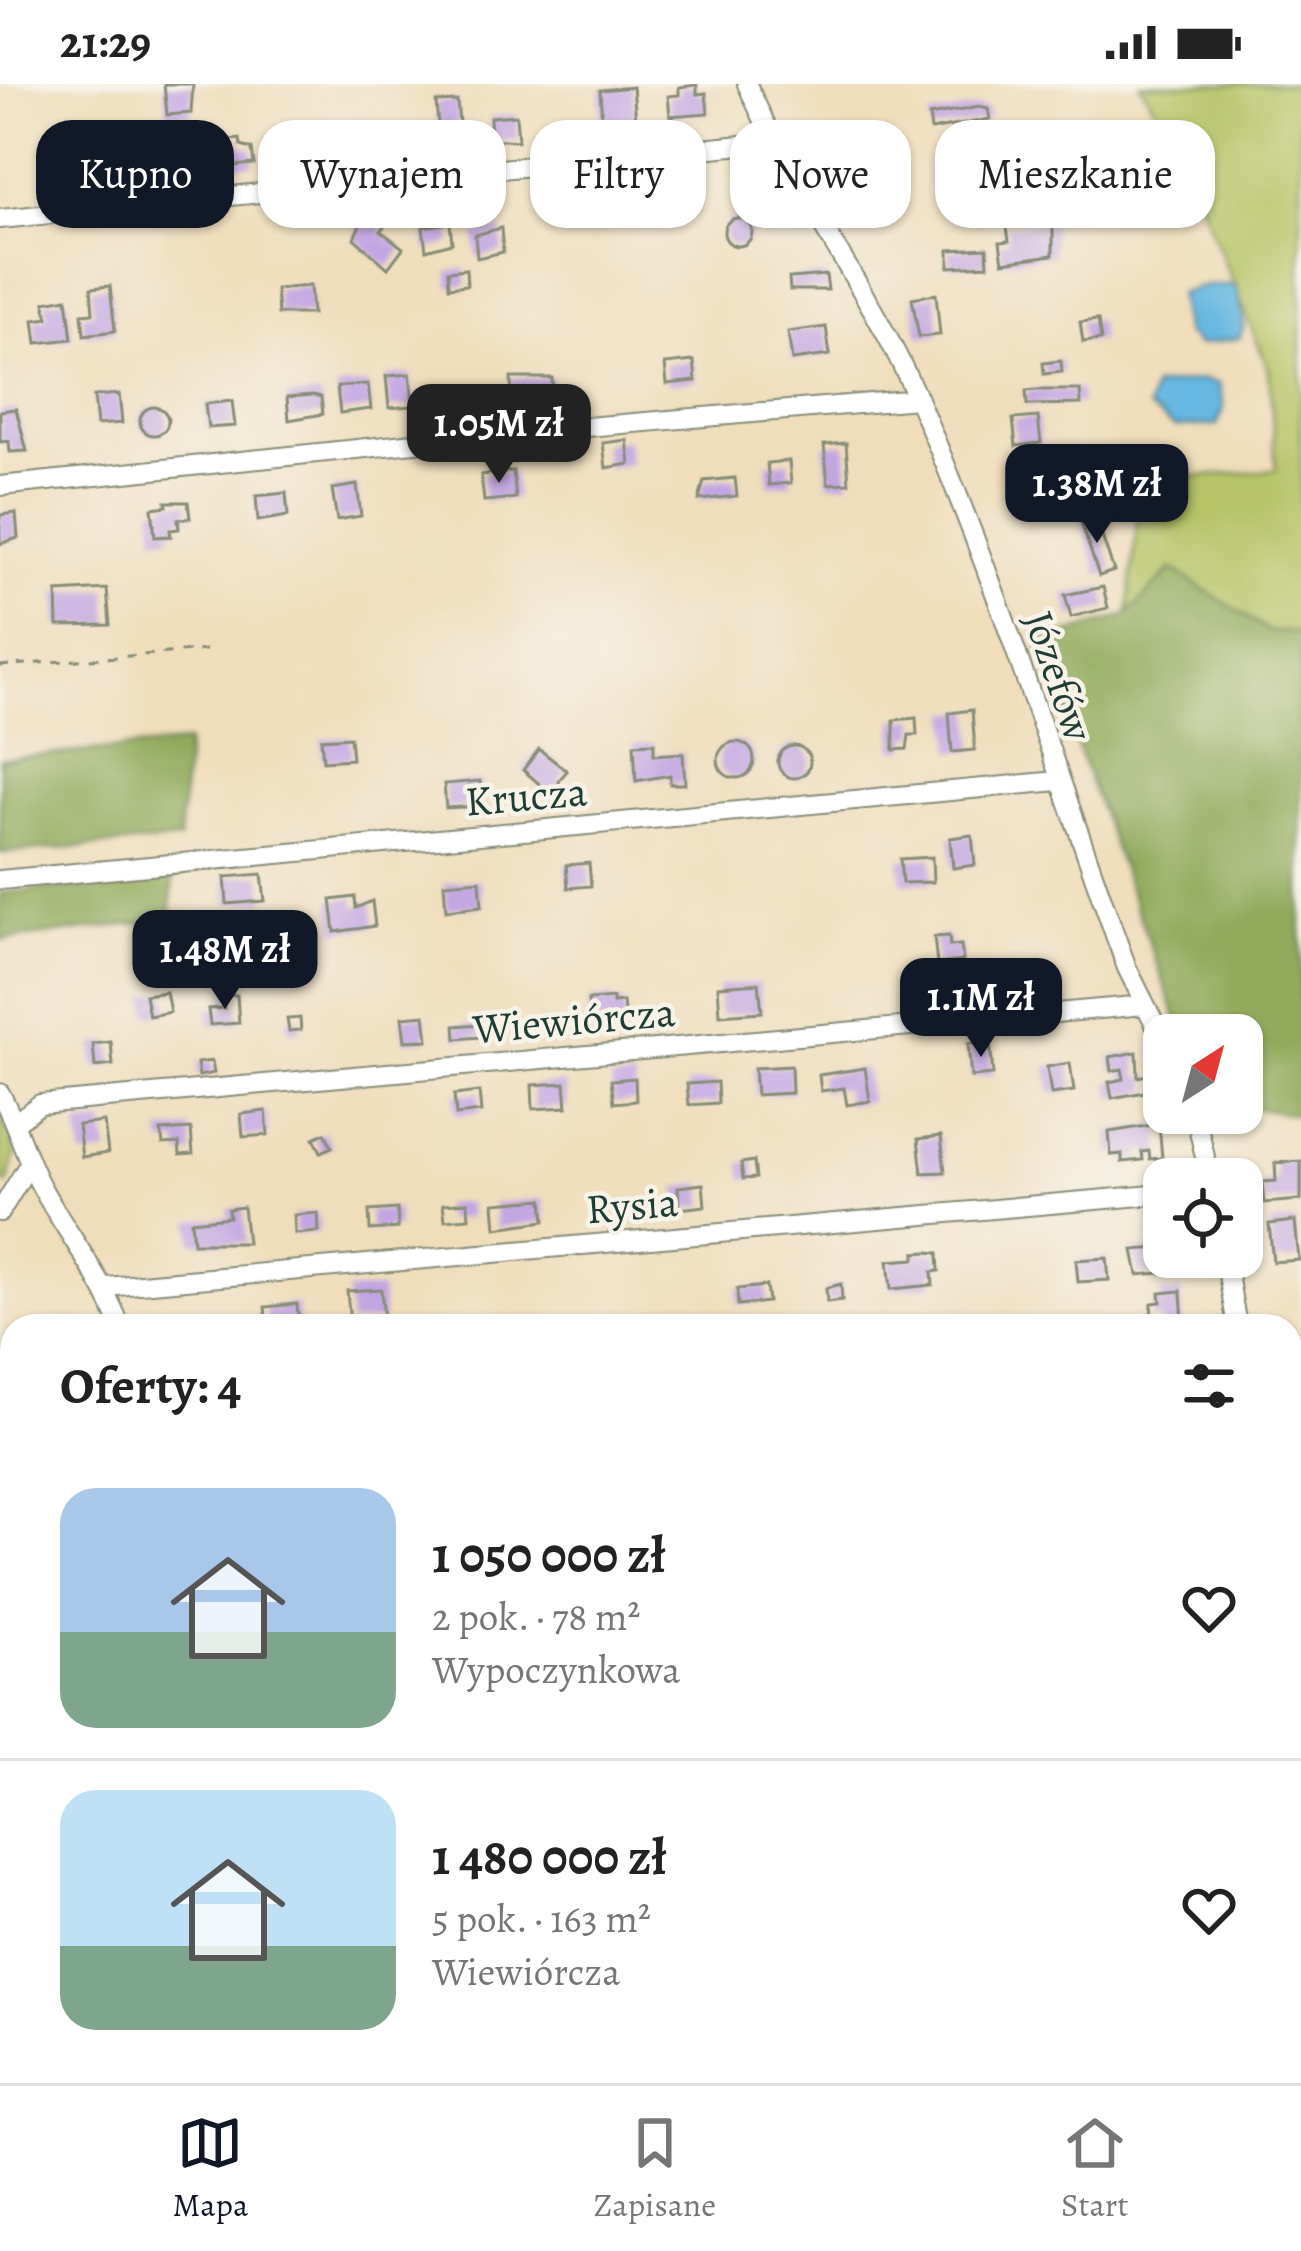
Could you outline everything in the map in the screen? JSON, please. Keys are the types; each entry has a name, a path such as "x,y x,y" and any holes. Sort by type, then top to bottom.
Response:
{"street":[{"name":"Józefów","path":"746,84 762,120"},
{"path":"0,219 730,146"},
{"name":"Józefów","path":"826,228 871,301 918,399 1149,1014"},
{"path":"0,487 490,435 918,399"},
{"name":"Krucza","path":"0,880 1058,781"},
{"name":"Wiewiórcza","path":"16,1121 40,1104 1144,1005"},
{"path":"0,1093 16,1121 29,1164 84,1264 106,1288 116,1314"},
{"path":"0,1212 29,1164"},
{"name":"Rysia","path":"106,1288 1143,1196"},
{"path":"1229,1278 1235,1314"}],"path":[{"path":"0,666 206,650"}],"green space":[{"path":"1140,84 1301,84 1301,633 1270,632 1172,569 1128,615 1141,481 1276,470 1269,370 1210,228 1215,228 1215,120 1163,120"},
{"path":"1172,569 1270,632 1301,633 1301,1115 1263,1109 1263,1014 1175,1014 1039,643 1127,615"},
{"path":"187,743 179,840 0,853 0,759"},
{"path":"173,877 170,920 0,940 0,893"},
{"path":"0,1110 16,1153 7,1184 0,1180"}],"water":[{"path":"1208,285 1236,285 1244,325 1239,338 1198,345 1185,333 1178,294"},
{"path":"1202,380 1219,384 1224,407 1217,425 1175,427 1148,408 1153,387"}],"building":[{"path":"164,84 193,84 191,113 167,115"},
{"path":"697,85 697,94 706,93 708,113 670,116 668,96 679,95 679,87"},
{"path":"633,87 636,120 602,120 600,90"},
{"path":"457,101 459,120 438,120 436,102"},
{"path":"979,107 988,109 990,119 935,120 931,130 929,116"},
{"path":"516,115 518,141 506,140 506,120 490,117"},
{"path":"234,140 252,149 254,164 234,166"},
{"path":"730,220 730,228 751,228 751,238 744,245 732,245 725,238"},
{"path":"359,228 383,228 381,231 403,248 388,268 354,238"},
{"path":"423,228 450,228 452,243 426,250"},
{"path":"501,228 503,252 477,258 475,235"},
{"path":"1007,228 1053,228 1053,255 1003,262 1000,242 1009,241"},
{"path":"987,248 988,265 949,267 949,250"},
{"path":"466,269 467,285 449,287 448,271"},
{"path":"826,275 828,290 790,290 789,278"},
{"path":"110,286 115,331 84,335 82,314 93,313 91,288"},
{"path":"310,286 312,314 278,314 276,289"},
{"path":"936,294 940,335 919,337 912,298"},
{"path":"67,298 72,339 37,343 34,320 48,318 45,302"},
{"path":"1098,320 1101,340 1083,342 1080,322"},
{"path":"826,327 830,355 792,360 788,332"},
{"path":"694,361 696,381 667,384 665,364"},
{"path":"1061,361 1062,372 1044,374 1043,363"},
{"path":"410,374 413,406 389,408 386,376"},
{"path":"511,378 552,378 553,399 512,400"},
{"path":"368,384 371,409 340,413 337,387"},
{"path":"1080,390 1081,404 1027,405 1026,391"},
{"path":"119,394 122,423 97,425 94,396"},
{"path":"287,397 321,397 323,414 289,420"},
{"path":"232,401 235,426 208,428 205,404"},
{"path":"154,407 164,411 168,421 164,431 154,435 144,431 140,421 144,411"},
{"path":"16,409 27,451 10,452 9,441 0,442 0,411"},
{"path":"1038,417 1041,443 1016,446 1013,419"},
{"path":"627,440 630,464 606,468 603,443"},
{"path":"846,443 849,483 828,484 824,445"},
{"path":"789,461 791,483 769,485 767,463"},
{"path":"513,471 516,498 484,501 481,475"},
{"path":"735,478 737,496 699,500 704,481"},
{"path":"357,485 361,516 337,520 332,489"},
{"path":"286,493 288,516 258,521 256,496"},
{"path":"166,502 188,502 190,518 178,519 179,529 170,530 171,536 155,537 152,508 167,506"},
{"path":"16,513 18,538 0,544 0,515"},
{"path":"1095,516 1114,571 1099,576 1081,522"},
{"path":"1103,587 1108,608 1071,617 1065,595"},
{"path":"107,589 110,625 58,626 57,592"},
{"path":"972,710 975,750 952,752 949,713"},
{"path":"916,718 917,735 909,735 907,749 894,750 894,720"},
{"path":"350,737 352,759 323,761 321,739"},
{"path":"736,742 748,748 754,760 748,772 736,778 724,772 718,760 724,748"},
{"path":"654,743 654,755 683,753 685,784 670,784 670,775 636,781 634,744"},
{"path":"794,746 805,751 810,762 805,773 794,778 783,773 778,762 783,751"},
{"path":"539,749 567,771 559,780 560,794 574,792 575,805 554,807 552,788 549,792 523,770"},
{"path":"480,781 482,806 446,808 444,784"},
{"path":"972,835 975,865 953,868 950,838"},
{"path":"932,857 933,882 902,883 900,859"},
{"path":"589,863 591,886 568,888 566,865"},
{"path":"262,874 265,901 227,904 225,877"},
{"path":"480,880 482,906 446,910 444,883"},
{"path":"355,897 356,908 372,901 375,926 335,932 331,900"},
{"path":"949,936 950,946 961,945 963,961 937,964 934,937"},
{"path":"759,983 762,1012 720,1015 718,986"},
{"path":"166,992 170,1012 149,1016 145,995"},
{"path":"237,995 239,1023 210,1025 208,1009 224,1008 223,996"},
{"path":"613,998 613,1003 623,1002 625,1023 590,1022 588,1000"},
{"path":"425,1015 428,1040 405,1041 402,1017"},
{"path":"300,1018 301,1030 289,1031 287,1019"},
{"path":"480,1024 481,1037 456,1039 455,1026"},
{"path":"111,1042 113,1065 95,1067 93,1044"},
{"path":"990,1042 993,1075 971,1077 968,1044"},
{"path":"1137,1052 1143,1092 1112,1098 1109,1082 1124,1079 1122,1069 1112,1071 1110,1057"},
{"path":"212,1061 214,1073 199,1076 197,1063"},
{"path":"1070,1063 1074,1091 1051,1094 1047,1067"},
{"path":"791,1066 792,1093 756,1095 754,1068"},
{"path":"865,1068 870,1101 847,1105 844,1088 821,1091 819,1075"},
{"path":"635,1078 636,1101 614,1103 611,1080"},
{"path":"717,1082 718,1103 689,1105 687,1084"},
{"path":"565,1083 567,1107 533,1109 532,1085"},
{"path":"479,1092 481,1112 456,1115 454,1095"},
{"path":"266,1111 268,1135 243,1137 241,1114"},
{"path":"104,1122 108,1153 82,1157 78,1125"},
{"path":"1143,1127 1143,1134 1160,1134 1162,1158 1150,1158 1149,1151 1142,1152 1143,1160 1122,1162 1122,1154 1111,1155 1109,1132"},
{"path":"191,1129 193,1154 180,1155 179,1143 163,1144 161,1131"},
{"path":"325,1133 332,1147 321,1152 314,1138"},
{"path":"941,1136 945,1172 922,1173 918,1139"},
{"path":"754,1161 756,1178 743,1179 741,1163"},
{"path":"1301,1161 1301,1200 1264,1203 1263,1182 1276,1181 1275,1163"},
{"path":"703,1184 705,1206 679,1209 678,1187"},
{"path":"543,1199 545,1221 496,1228 494,1203"},
{"path":"468,1202 469,1218 445,1220 443,1204"},
{"path":"243,1207 247,1243 193,1243 191,1221 229,1217 228,1209"},
{"path":"397,1209 398,1228 370,1230 369,1211"},
{"path":"318,1213 319,1232 295,1234 294,1215"},
{"path":"1295,1221 1299,1260 1273,1262 1269,1224"},
{"path":"1143,1249 1143,1275 1138,1275 1133,1250"},
{"path":"915,1253 938,1253 939,1271 932,1272 933,1285 891,1289 888,1261 915,1259"},
{"path":"1107,1258 1109,1280 1078,1282 1076,1260"},
{"path":"841,1284 842,1300 827,1302 826,1288"},
{"path":"766,1286 768,1302 738,1305 737,1289"},
{"path":"381,1289 383,1314 349,1314 347,1291"},
{"path":"1181,1291 1182,1314 1151,1314 1152,1303 1161,1302 1160,1293"},
{"path":"297,1304 298,1314 266,1314 265,1307"}]}
